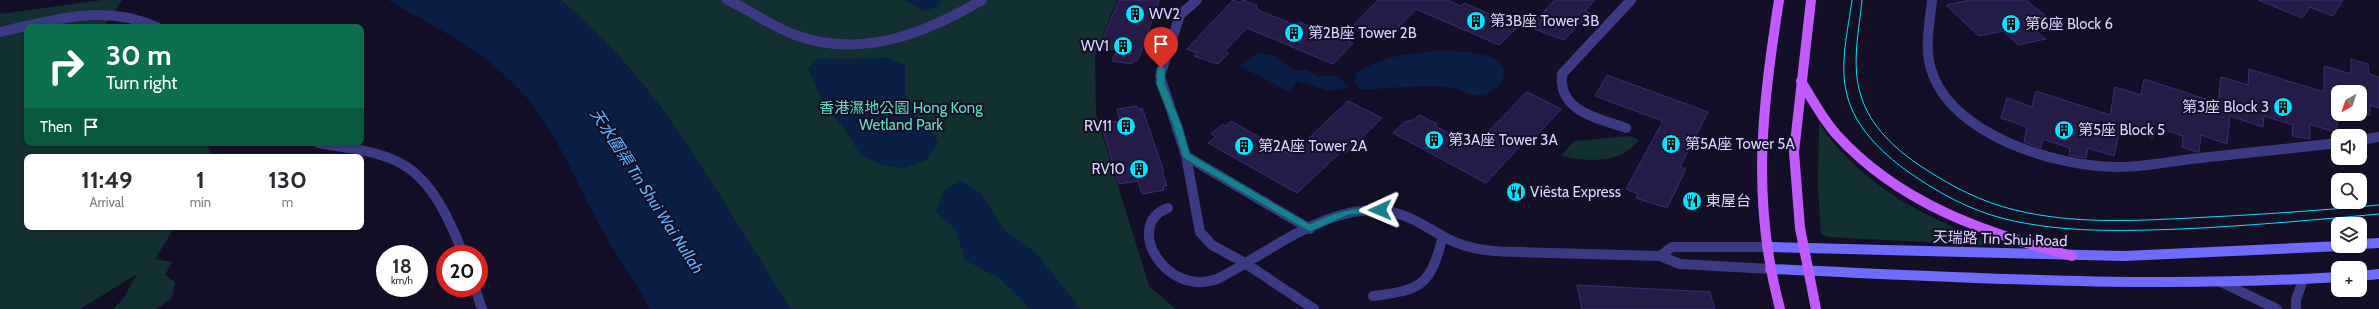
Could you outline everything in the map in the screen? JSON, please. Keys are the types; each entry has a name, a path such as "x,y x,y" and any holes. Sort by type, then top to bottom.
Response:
{"main road":[{"path":"1779,0 1766,84 1762,135 1762,191 1770,269 1780,309"},
{"path":"1811,0 1794,152 1797,206 1807,270 1816,309"},
{"path":"1802,81 1821,115 1836,134 1868,164 1906,193 1929,207 1983,230 2072,256"},
{"path":"2367,244 2379,243"},
{"name":"天瑞路 Tin Shui Road","path":"1767,247 2072,256 2221,253 2331,247"},
{"name":"天瑞路 Tin Shui Road","path":"1770,269 2040,281 2223,283 2331,278"},
{"path":"2367,275 2379,274"}],"street":[{"path":"727,0 796,36 838,44 862,44 886,42 924,31 982,0"},
{"path":"1197,0 1180,15 1160,76 1186,156 1200,232 1212,245 1245,262 1314,309"},
{"path":"1626,128 1580,110 1568,102 1560,88 1560,81 1562,74 1631,0"},
{"path":"1932,0 1929,60 1931,70 1942,92 1964,114 1977,124 2028,151 2078,164 2120,167 2331,144"},
{"path":"40,24 85,15 123,15 148,24"},
{"path":"0,32 24,27"},
{"path":"2367,139 2379,137"},
{"path":"334,146 372,153 403,164 430,189 458,237 460,245"},
{"path":"1186,156 1310,229"},
{"name":"天瑞路 Tin Shui Road","path":"1168,208 1156,213 1148,222 1153,254 1162,268 1170,273 1199,283 1220,277 1245,262 1334,216 1348,212 1380,210 1411,218 1443,236 1471,248 1519,252 1660,256 1680,264 1770,269"},
{"path":"1373,296 1394,294 1418,288 1429,278 1434,270 1443,236"},
{"name":"天瑞路 Tin Shui Road","path":"1660,256 1672,247 1767,247"},
{"path":"2296,309 2296,300 2303,280"},
{"path":"2223,283 2277,309"},
{"path":"478,297 482,309"}],"green space":[{"path":"102,0 122,0 106,24 24,24 24,146 208,146 212,154 24,154 24,230 173,230 155,259 172,262 165,275 175,282 172,298 156,309 113,309 123,299 137,274 80,309 0,309 0,14"},
{"name":"香港濕地公園 Hong Kong Wetland Park","path":"560,0 1117,0 1095,55 1096,114 1149,286 1176,309 791,309 714,185 659,105 629,68 596,32"},
{"path":"1819,123 1836,146 1855,166 1900,199 1949,225 2001,246 1828,237 1821,234 1818,188"},
{"path":"1629,136 1639,140 1632,148 1613,157 1592,160 1561,156 1574,141"}],"water":[{"name":"天水圍渠 Tin Shui Wai Nullah","path":"388,0 560,0 596,32 629,68 659,106 714,186 791,309 650,309 601,227 559,146 539,113 527,98 500,71 470,48"},
{"path":"904,0 940,0 940,6 924,11"},
{"path":"1438,51 1469,52 1492,58 1500,63 1504,70 1502,80 1496,88 1483,95 1469,94 1452,88 1438,86 1360,90 1354,82 1356,73 1375,63 1395,57"},
{"path":"1258,52 1275,56 1293,70 1306,70 1320,77 1332,75 1338,77 1350,87 1328,91 1296,81 1291,93 1240,66"},
{"path":"889,58 905,65 905,94 915,118 929,128 938,143 926,160 905,168 882,165 860,155 850,137 821,99 808,68 818,59"},
{"path":"961,181 981,193 1005,231 1036,253 1081,309 1031,309 1000,279 965,260 956,230 936,212 944,190"}],"building":[{"path":"1119,0 1159,0 1142,50 1137,61 1133,61 1132,64 1112,61 1117,50 1099,48"},
{"name":"第2B座 Tower 2B","path":"1233,0 1240,3 1243,0 1258,6 1256,8 1260,11 1296,25 1299,22 1353,43 1333,64 1247,28 1225,51 1229,53 1218,64 1194,56 1197,53 1187,49"},
{"name":"第3B座 Tower 3B","path":"1378,0 1447,0 1461,6 1464,3 1519,26 1499,45 1416,9 1386,40 1351,28"},
{"path":"1555,0 1595,0 1585,11 1590,13 1564,40 1529,27"},
{"name":"第6座 Block 6","path":"1970,0 2026,0 2052,21 2030,26 2046,39 2018,45 2003,31 1979,36 1946,5"},
{"path":"2258,0 2343,0 2333,16 2310,7 2302,18"},
{"path":"2351,59 2368,64 2369,74 2379,77 2379,108 2370,105 2370,115 2367,114 2367,85 2331,85 2331,121 2337,121 2337,129 2331,129 2331,131 2310,124 2310,139 2292,136 2293,125 2264,116 2263,127 2230,116 2227,144 2201,135 2199,152 2196,152 2182,147 2183,136 2155,127 2153,138 2120,127 2114,156 2088,148 2086,158 2069,155 2070,148 2043,139 2041,148 2024,142 2027,127 2001,118 2007,98 2032,107 2036,91 2110,115 2115,87 2141,95 2144,79 2218,103 2221,77 2248,85 2249,69 2324,92 2324,66 2351,74"},
{"name":"第5A座 Tower 5A","path":"1607,75 1708,112 1680,167 1686,169 1667,208 1636,198 1638,194 1626,189 1663,121 1595,96"},
{"name":"第3A座 Tower 3A","path":"1527,92 1561,109 1530,143 1525,141 1486,183 1393,133 1405,122 1415,119 1419,115 1437,124 1435,126 1474,146"},
{"name":"第2A座 Tower 2A","path":"1348,101 1382,118 1346,153 1342,151 1297,193 1208,143 1216,137 1211,134 1223,124 1226,126 1231,121 1291,155"},
{"path":"1137,106 1138,109 1142,108 1164,172 1162,172 1167,186 1163,186 1164,190 1142,194 1138,181 1119,184 1101,124 1120,121 1117,109"},
{"path":"1577,285 1710,292 1715,309 1582,309"}],"tram line":[{"path":"1852,0 1845,48 1844,71 1847,95 1856,118 1870,138 1888,156 1907,171 1954,200 1979,211 2027,224 2093,230 2181,229 2305,221 2379,214"},
{"path":"1862,0 1856,60 1858,84 1865,107 1877,127 1894,145 1922,167 1944,181 1990,203 2015,210 2058,218 2102,220 2146,220 2237,216 2379,205"}],"place":[{"name":"WV2","path":"1135,14"},
{"name":"第3B座 Tower 3B","path":"1476,21"},
{"name":"第6座 Block 6","path":"2011,24"},
{"name":"第2B座 Tower 2B","path":"1294,33"},
{"name":"WV1","path":"1123,46"},
{"name":"第3座 Block 3","path":"2283,107"},
{"name":"RV11","path":"1126,126"},
{"name":"第5座 Block 5","path":"2064,130"},
{"name":"第3A座 Tower 3A","path":"1434,140"},
{"name":"第5A座 Tower 5A","path":"1671,144"},
{"name":"第2A座 Tower 2A","path":"1244,146"},
{"name":"RV10","path":"1139,169"},
{"name":"Viêsta Express","path":"1516,192"},
{"name":"東屋台","path":"1692,201"}],"route":[{"path":"1161,68 1160,83 1178,126 1186,156 1310,229 1334,216 1348,212 1380,210"}]}
